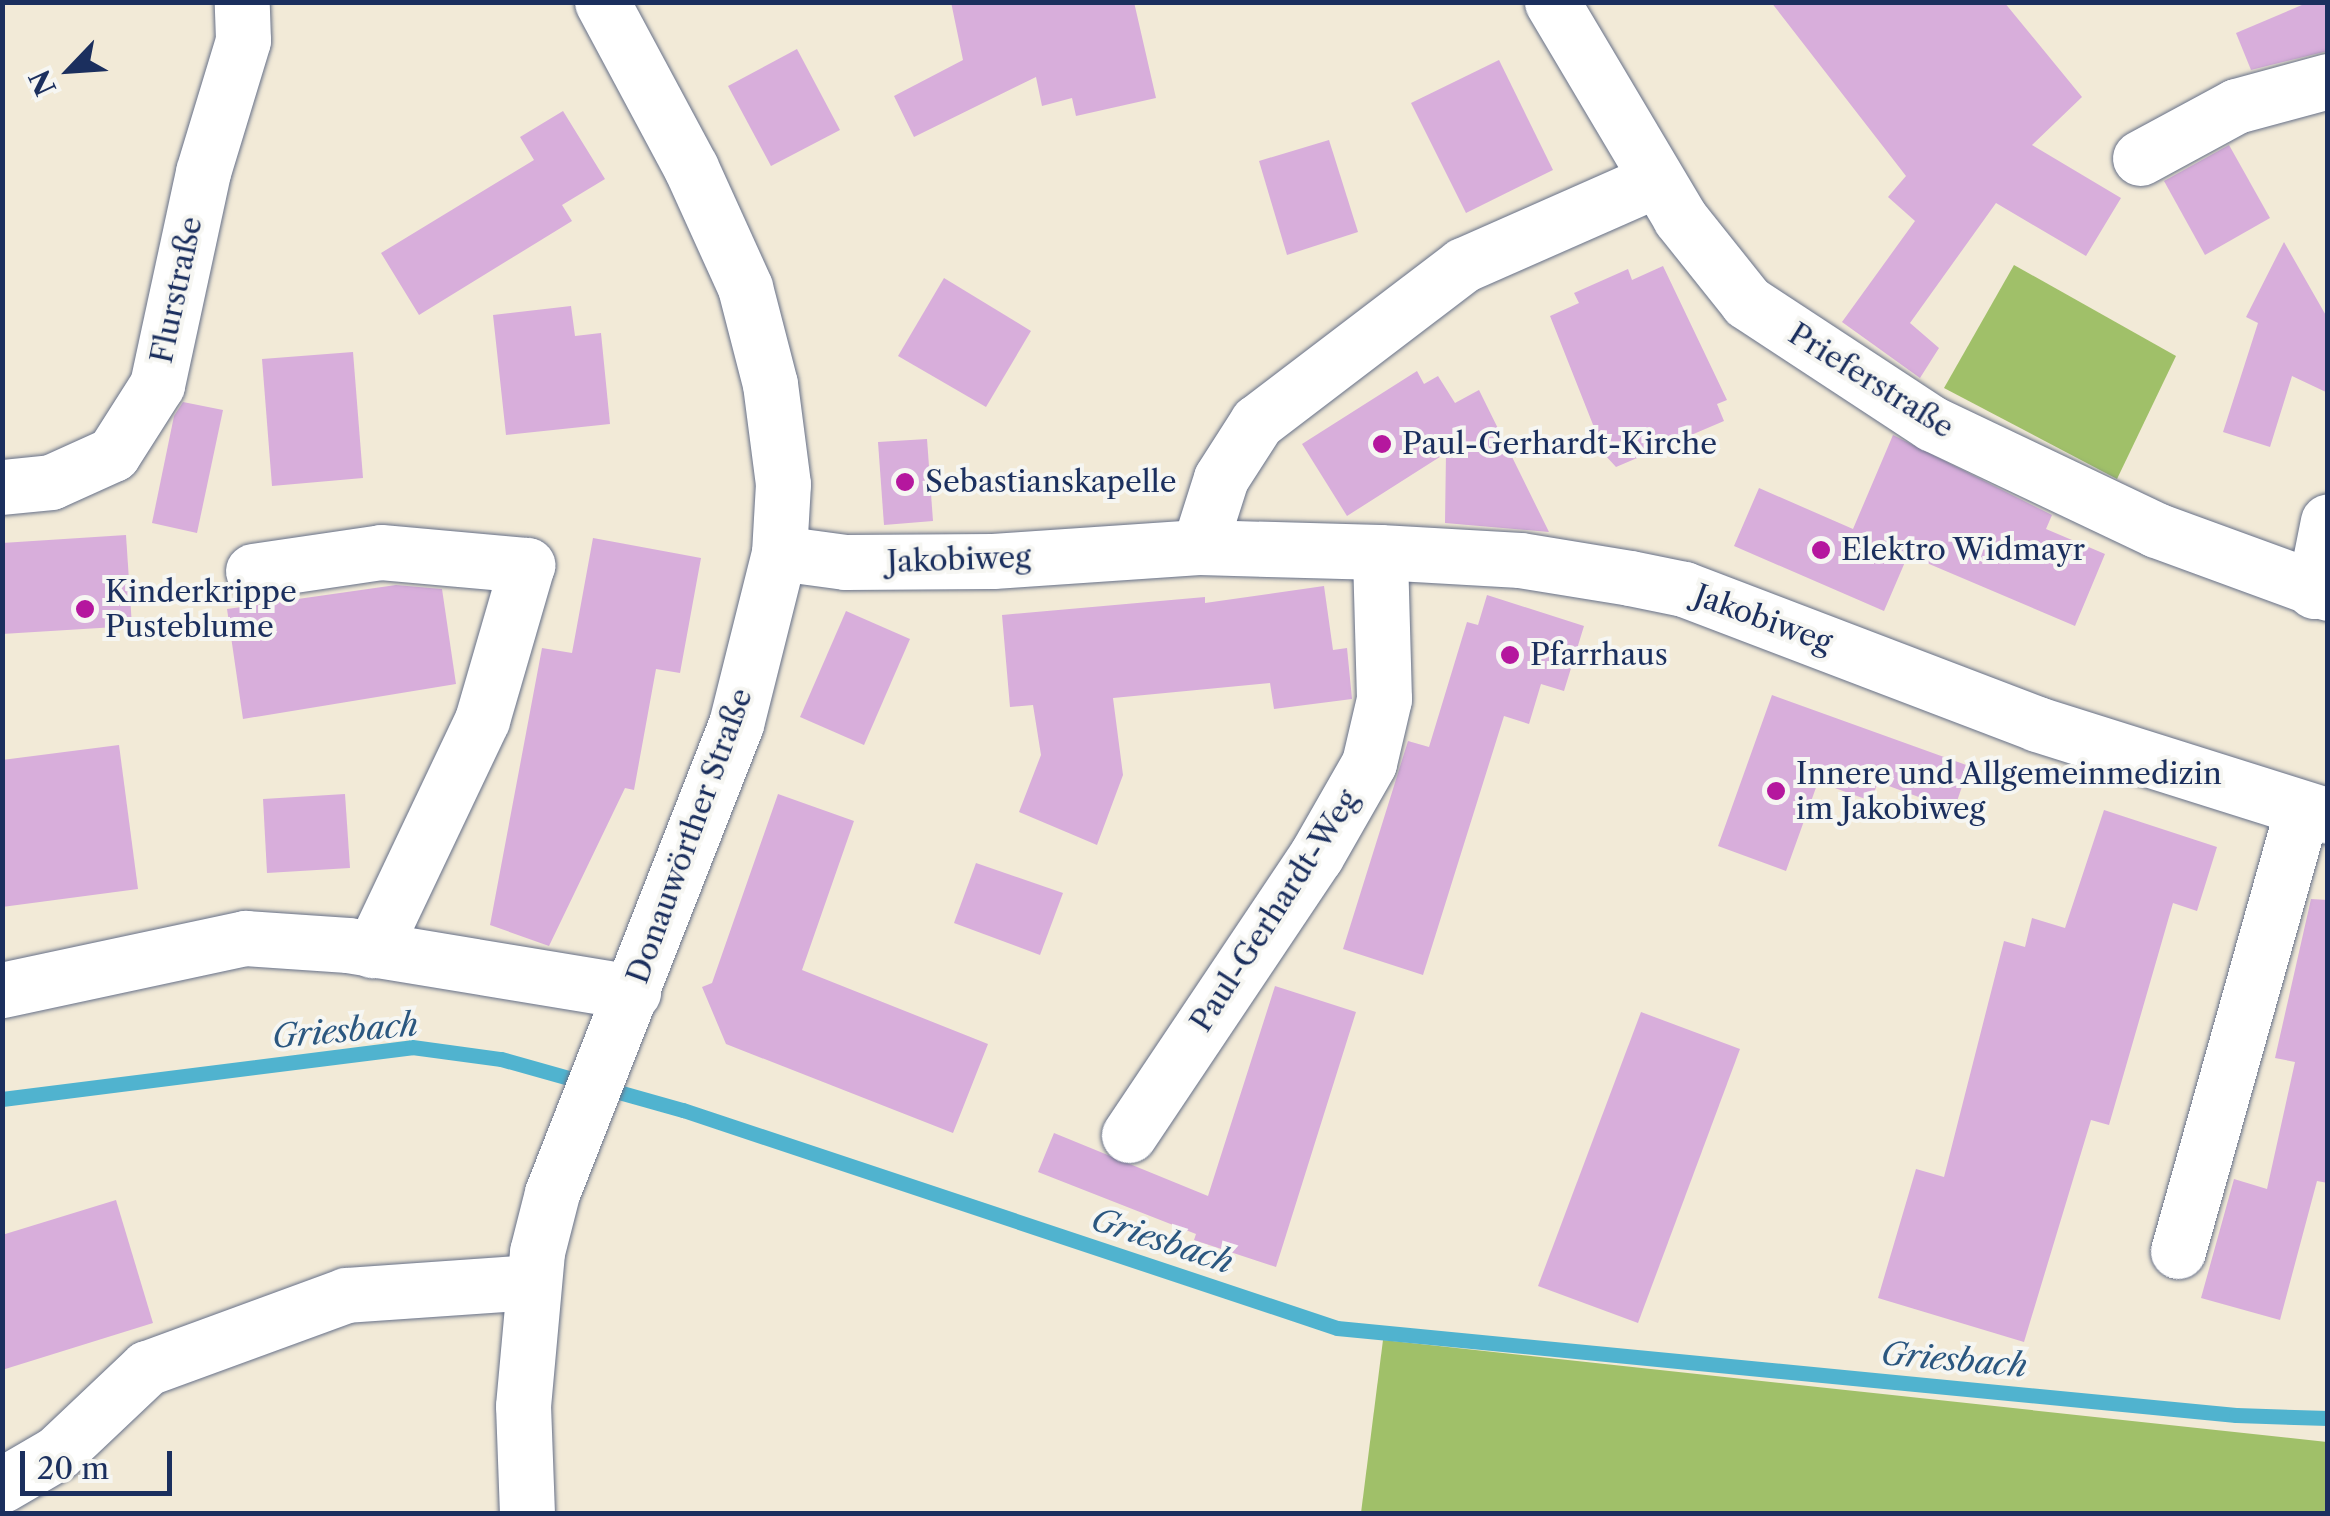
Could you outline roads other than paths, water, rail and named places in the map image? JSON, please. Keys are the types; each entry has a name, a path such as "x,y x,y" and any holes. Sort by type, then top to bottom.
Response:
{"street":[{"name":"Flurstraße","path":"2,487 51,482 113,454 158,385 203,172 244,40 242,2"},
{"name":"Donauwörther Straße","path":"526,1514 523,1406 534,1282 552,1193 736,724 779,553 783,484 770,384 744,287 691,168 602,2"},
{"name":"Prieferstraße","path":"1552,2 1656,180 1747,302 1878,392 2156,530 2321,592"},
{"path":"2140,158 2236,106 2328,81"},
{"path":"1199,547 1220,478 1257,422 1463,265 1656,180"},
{"path":"2321,592 2328,521"},
{"name":"Jakobiweg","path":"779,553 845,562 993,561 1199,547 1520,560 1684,589 2037,724 2315,813 2178,1251"},
{"path":"253,571 381,552 527,565 482,720 373,950"},
{"name":"Paul-Gerhardt-Weg","path":"1129,1135 1316,856 1369,762 1384,699 1380,552"},
{"path":"2,990 245,938 373,950 626,1011"},
{"path":"2,1486 57,1453 147,1368 346,1296 534,1282"}],"waterway":[{"name":"Griesbach","path":"2,1099 412,1047 501,1059 683,1110 1337,1328 2236,1415 2328,1418"}],"place":[{"name":"Paul-Gerhardt-Kirche","path":"1382,444"},
{"name":"Sebastianskapelle","path":"905,482"},
{"name":"Elektro Widmayr","path":"1821,550"},
{"name":"Kinderkrippe Pusteblume","path":"85,609"},
{"name":"Pfarrhaus","path":"1510,655"},
{"name":"Innere und Allgemeinmedizin im Jakobiweg","path":"1776,791"}]}
